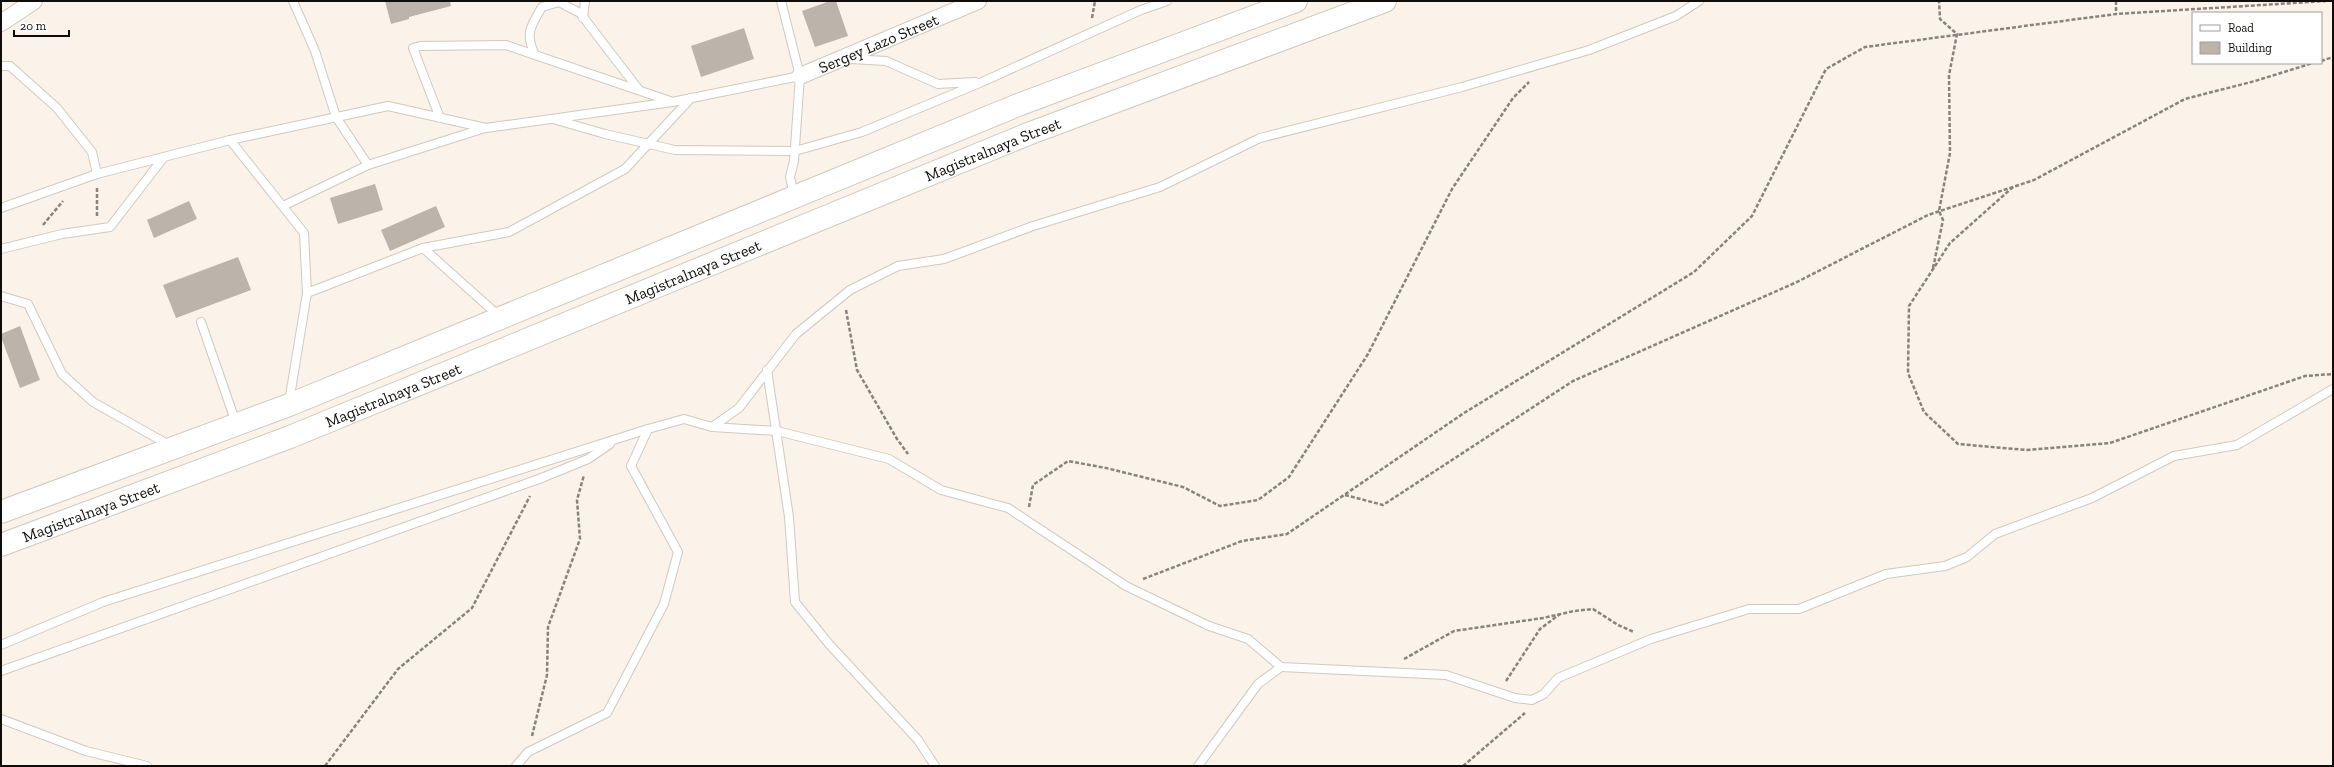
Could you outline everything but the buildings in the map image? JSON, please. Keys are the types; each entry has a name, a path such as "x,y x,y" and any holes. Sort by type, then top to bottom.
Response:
{"main road":[{"name":"Magistralnaya Street","path":"1,512 289,405 1018,105 1296,1"},
{"name":"Magistralnaya Street","path":"1,545 290,437 1028,134 1385,1"}],"street":[{"path":"1,23 34,1"},
{"name":"Sergey Lazo Street","path":"800,76 978,1"}],"lane":[{"path":"293,1 315,51 336,117 368,166"},
{"path":"583,18 585,1"},
{"path":"781,1 800,76 795,151 790,177 794,196"},
{"path":"553,119 675,150 795,151 862,132 982,82 1141,10 1167,1"},
{"path":"712,426 739,408 796,334 850,290 898,266 944,259 1033,226 1160,187 1260,138 1462,87 1590,50 1676,16 1700,1"},
{"path":"535,55 529,43 530,28 542,7 559,2 580,13 639,90"},
{"path":"440,118 413,48 420,46 506,45 672,102"},
{"path":"843,58 886,61 938,84 982,82"},
{"path":"1,66 10,66 57,108 92,152 97,174"},
{"path":"283,206 368,166 486,128 672,102 800,76"},
{"path":"307,293 423,248 509,232 624,169 692,98"},
{"path":"1,208 97,174 230,140 388,106 486,128"},
{"path":"230,140 304,233 307,293 289,405"},
{"path":"1,249 29,242 110,227 164,157"},
{"path":"423,248 501,317"},
{"path":"1,296 28,304 62,374 93,402 173,448"},
{"path":"201,322 236,424"},
{"path":"767,370 789,518 795,602 829,644 918,740 935,766"},
{"path":"1,645 103,602 648,429 684,420 712,426 777,431 889,459 941,490 1008,508 1126,586 1209,626 1248,639 1281,667 1446,676 1498,694 1532,700 1544,694 1558,678 1650,639 1749,609 1799,609 1886,574 1945,566 1967,557 1994,534 2092,498 2174,456 2237,445 2333,389"},
{"path":"516,766 528,752 607,713 664,604 678,552 631,466 648,429"},
{"path":"1,670 539,479 588,459 617,439"},
{"path":"1198,766 1258,684 1281,667"},
{"path":"1,719 86,751 147,766"}],"path":[{"path":"1939,1 1940,18 1957,34"},
{"path":"2116,1 2116,14"},
{"path":"1126,586 1242,541 1287,534 1464,413 1694,272 1752,216 1826,69 1864,47 2116,14 2326,1"},
{"path":"1933,271 1943,220 1939,211 1950,153 1949,75 1957,34"},
{"path":"2322,61 2333,57"},
{"path":"1026,520 1034,484 1068,461 1106,468 1183,487 1220,506 1258,500 1288,477 1368,354 1452,190 1513,98 1550,62"},
{"path":"1345,495 1383,505 1573,381 1797,282 1928,215 2034,180 2185,99 2255,81 2310,64"},
{"path":"97,174 97,229"},
{"path":"29,242 79,180"},
{"path":"2015,186 1950,243 1909,306 1908,373 1924,412 1958,444 2026,450 2110,443 2305,376 2333,374"},
{"path":"843,296 857,370 896,439 910,456"},
{"path":"528,752 547,674 548,627 580,539 577,500 588,459"},
{"path":"325,766 398,669 472,608 539,479"},
{"path":"1378,672 1426,648 1454,631 1593,609 1618,625 1650,639"},
{"path":"1498,694 1540,629 1560,614"},
{"path":"1463,766 1527,711 1532,700"}]}
